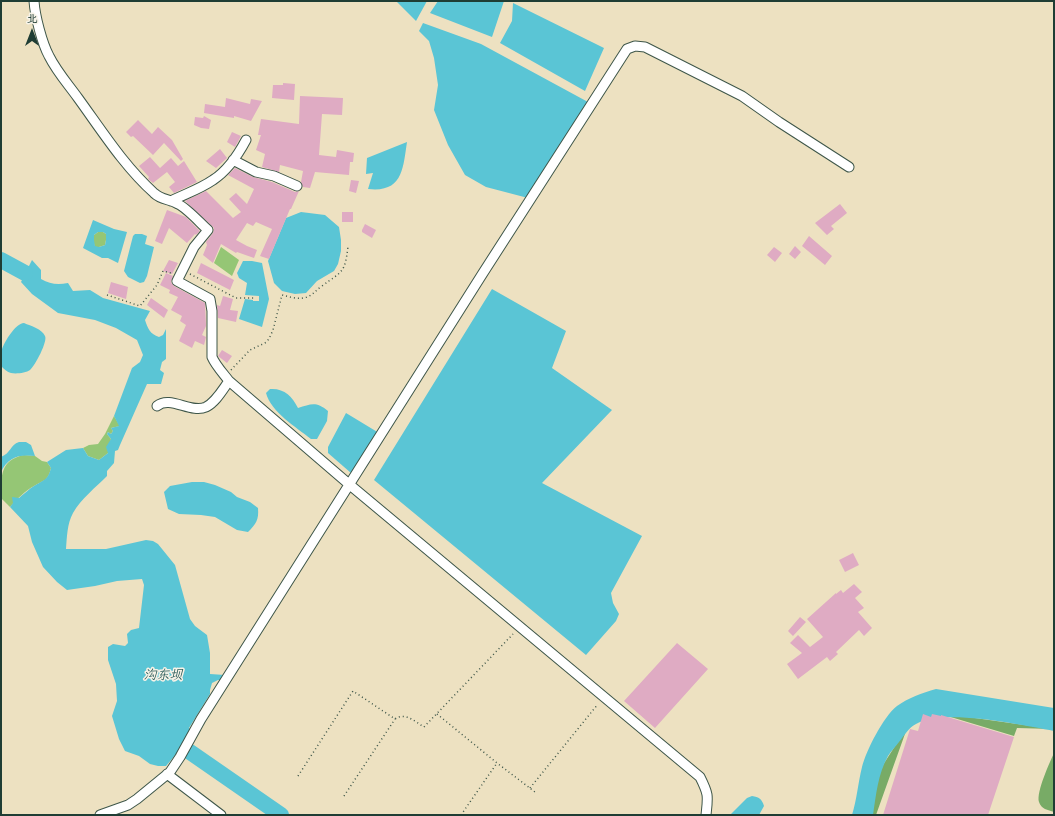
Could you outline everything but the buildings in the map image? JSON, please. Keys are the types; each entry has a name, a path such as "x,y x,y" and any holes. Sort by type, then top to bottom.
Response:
{"street":[{"path":"34,1 40,29 48,55 58,73 135,174 161,199 179,204 208,230 194,248 177,281 210,299 212,311 212,358 214,363 227,378 350,485 700,777 709,800 706,815"},
{"path":"100,815 128,805 137,799 167,774 180,757 201,719 483,272 627,49 635,46 645,47 736,92 818,148 849,167"},
{"path":"171,201 214,179 222,173 233,160 246,140"},
{"path":"233,160 256,172 274,176 297,186"},
{"path":"157,406 161,403 168,403 198,408 206,407 214,400 227,378"},
{"path":"167,774 221,815"}],"path":[{"path":"227,378 250,350 265,343 269,339 273,330 282,295 296,298 306,298 312,295 320,287 337,276 344,267 348,246"},
{"path":"107,295 140,306 157,285 163,271 181,274 236,298 254,298"},
{"path":"344,796 395,719 399,716 406,716 424,727 520,627"},
{"path":"298,776 353,690 395,719"},
{"path":"530,788 603,697"},
{"path":"437,714 535,792"},
{"path":"461,815 497,763"}],"green space":[{"path":"98,232 103,232 106,234 105,245 95,247 93,240 94,235"},
{"path":"221,247 239,260 232,276 214,263"},
{"path":"114,416 120,426 111,428 113,431 111,434 108,432 107,434 111,439 108,453 99,460 88,456 83,448 89,445 98,444"},
{"path":"24,455 35,456 42,461 47,462 51,468 45,480 28,490 10,507 1,498 2,476 6,465 10,461 16,457"},
{"path":"918,710 1053,729 1017,728 1014,736 944,715 926,713 906,731 876,815 869,815 881,768"},
{"path":"1054,753 1054,812 1041,806 1039,797 1044,777"}],"water":[{"path":"396,1 427,1 416,21"},
{"path":"438,1 504,1 492,37 430,13"},
{"path":"513,3 604,48 585,91 500,43 512,21"},
{"path":"423,23 481,44 588,102 528,198 486,187 465,175 448,145 434,110 438,85 434,58 429,41 419,31"},
{"path":"407,142 402,169 395,183 380,189 368,189 373,173 366,174 367,158"},
{"path":"301,212 325,215 339,227 341,251 338,264 334,271 317,281 306,293 295,294 282,291 274,283 268,261 286,218"},
{"path":"93,220 114,229 127,232 118,263 108,258 102,258 83,248","holes":["98,232 103,232 106,234 105,245 99,247 95,246 94,235"]},
{"path":"135,234 147,236 145,244 154,247 147,276 144,282 140,283 128,277 124,271 133,236"},
{"name":"沟东坝","path":"32,260 41,270 41,279 54,284 68,283 73,291 90,290 103,298 150,311 145,320 151,333 159,337 163,335 166,329 166,359 162,362 160,370 164,373 161,384 147,384 118,450 115,451 114,463 107,471 107,476 84,498 71,517 68,526 66,549 106,549 146,540 153,541 158,544 175,565 190,619 195,626 207,635 210,653 210,674 225,675 223,680 218,680 212,683 210,694 189,728 193,731 184,747 190,752 182,747 166,766 150,764 139,756 125,751 119,739 112,716 117,701 116,684 108,660 108,647 113,644 125,646 128,643 127,634 131,630 139,628 144,585 142,579 117,581 67,590 43,567 32,542 28,526 10,507 13,503 12,497 19,498 32,487 45,479 51,468 47,462 66,450 83,448 88,456 99,460 108,453 106,447 111,439 107,434 108,432 111,434 113,431 111,428 119,426 114,416 132,368 140,362 143,355 137,340 116,328 95,320 58,313 32,294 21,282"},
{"path":"243,261 262,263 269,299 262,327 239,319 245,299 259,301 259,296 245,295 247,283 239,278 237,273"},
{"path":"492,289 566,331 552,368 612,410 542,483 642,536 611,593 613,603 619,614 616,621 586,655 374,480"},
{"path":"24,323 41,331 45,336 45,343 38,359 30,370 21,373 11,373 1,366 1,351 11,333 17,326"},
{"path":"270,389 283,391 290,396 298,408 313,404 328,411 327,421 317,439 311,439 278,413 273,407 266,393"},
{"path":"346,413 379,433 351,473 328,453 328,447"},
{"path":"19,442 26,442 31,445 35,456 19,456 7,463 1,472 1,457"},
{"path":"192,482 204,482 215,485 250,502 258,508 258,516 255,524 248,532 237,530 215,517 179,514 168,509 164,492 170,486"},
{"path":"936,689 1054,708 1054,731 984,719 929,719 916,724 911,727 889,754 882,770 878,785 873,815 852,815 864,760 871,744 886,718 901,703 915,696"},
{"path":"752,796 760,799 764,806 759,815 730,815 747,798"}],"waterway":[{"path":"1,260 25,273"},
{"path":"190,752 281,815"}]}
